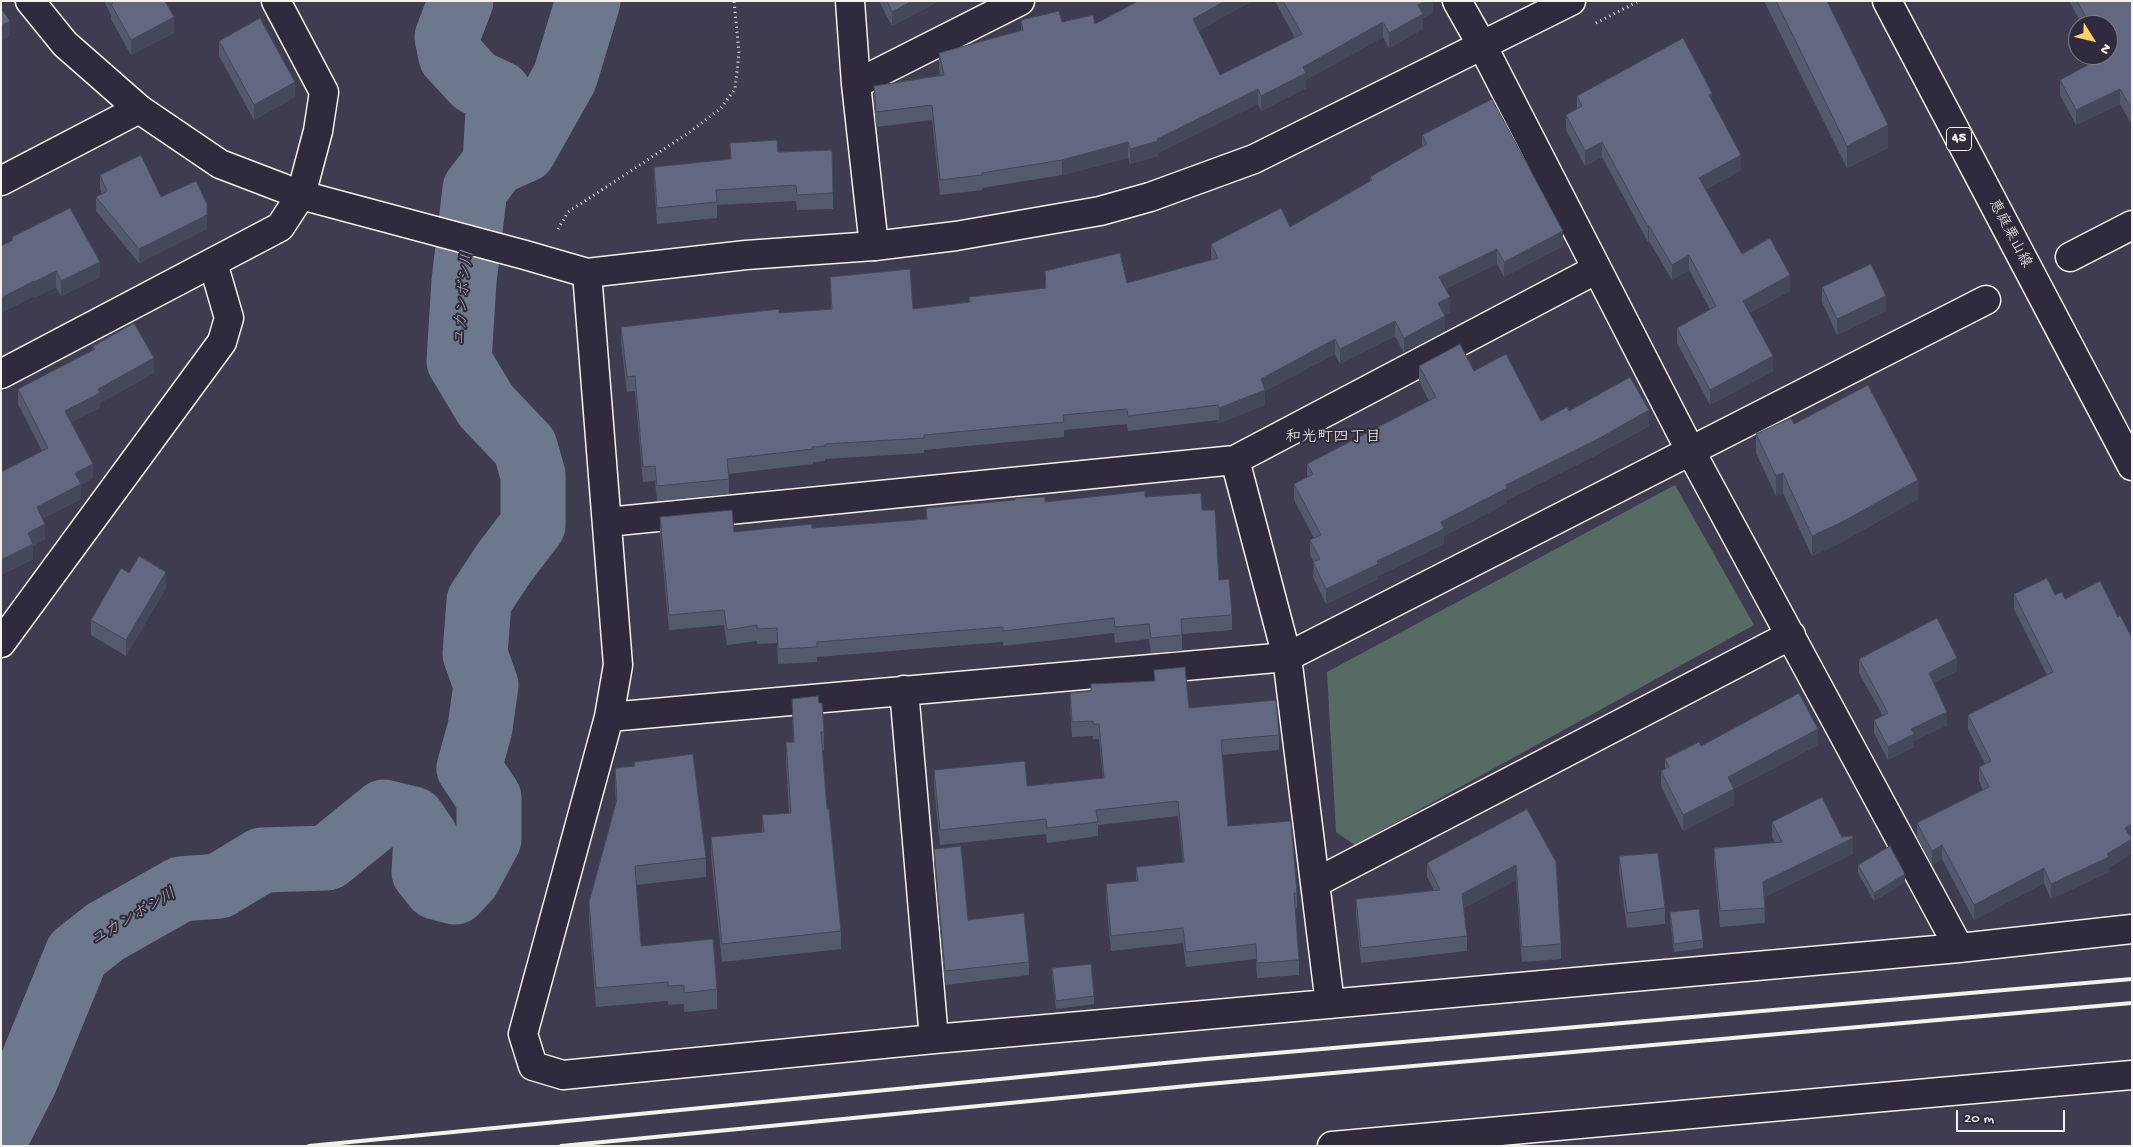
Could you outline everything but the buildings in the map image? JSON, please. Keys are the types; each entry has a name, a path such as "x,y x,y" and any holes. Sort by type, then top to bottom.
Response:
{"street":[{"path":"30,1 65,44 139,109 220,164 301,195 525,254 587,273 746,255 874,246 956,236 1020,226 1100,210 1150,197 1254,159 1571,1"},
{"path":"1,374 280,227 301,195 318,131 324,92 276,1"},
{"path":"850,1 856,84 874,246"},
{"path":"856,84 1020,1"},
{"path":"1457,1 1483,46 1690,450 1959,948"},
{"name":"恵庭栗山線","path":"1887,1 2132,466"},
{"path":"1,180 139,109"},
{"path":"2070,257 2132,225"},
{"path":"1,643 222,342 229,318 213,263"},
{"path":"607,522 1235,460 1597,270"},
{"path":"587,273 618,665 609,717 523,1034 532,1066 563,1075 1959,948 2132,929"},
{"path":"609,717 1287,657 1986,300"},
{"path":"1235,460 1287,657 1330,1004"},
{"path":"1315,883 1791,635"},
{"path":"904,690 934,1040"},
{"path":"1332,1146 2132,1075"}],"path":[{"path":"554,236 568,212 690,132 721,108 735,89 739,53 734,1"}],"green space":[{"path":"1675,485 1754,625 1355,845 1336,832 1327,672"}],"waterway":[{"name":"ユカンボシ川","path":"1,1128 25,1081 77,954 105,932 181,889 219,886 262,860 327,858 384,812 413,819 426,838 424,872 436,887 455,892 468,878 489,839 489,798 469,768 480,728 486,685 475,654 479,601 504,563 533,525 533,475 525,447 486,406 459,361 464,281 475,189 495,163 499,93 475,82 451,56 447,37 461,1"},
{"path":"495,163 524,150 565,77 588,1"}],"railway":[{"path":"309,1146 1206,1059 2132,979"},
{"path":"561,1146 1208,1084 2132,1003"}],"district":[{"name":"和光町四丁目","path":"1333,439"}]}
